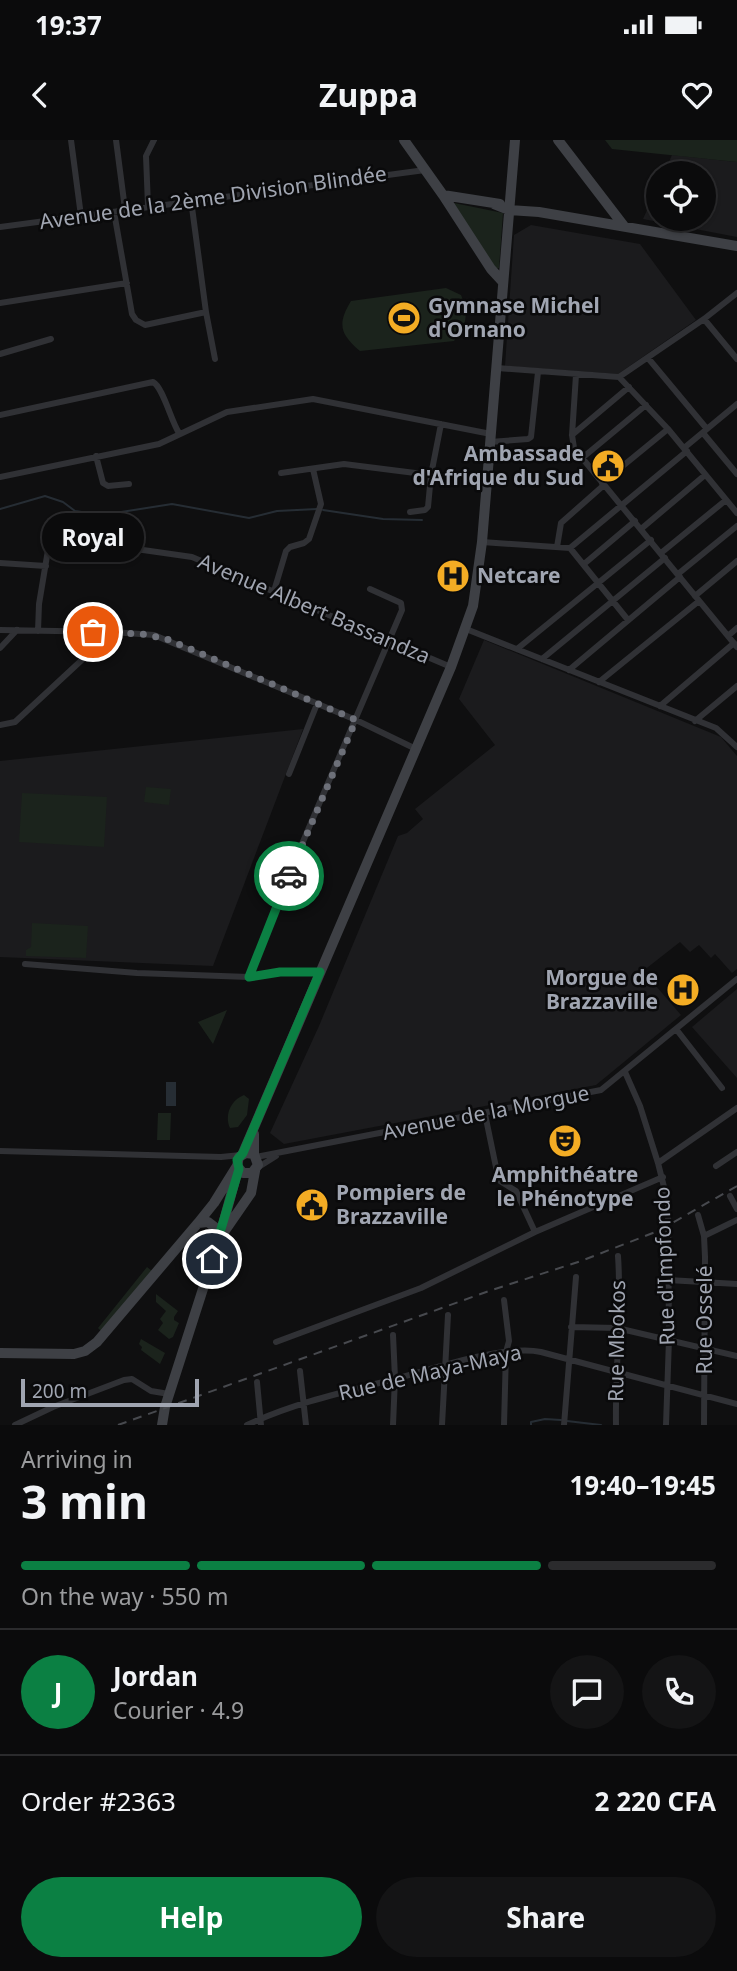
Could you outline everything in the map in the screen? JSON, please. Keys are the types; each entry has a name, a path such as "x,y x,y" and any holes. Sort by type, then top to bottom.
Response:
{"main road":[{"path":"404,140 491,269 503,282"},
{"path":"220,1235 251,1193 247,1163 254,1127 451,667 476,594 515,140"},
{"path":"558,140 624,226"},
{"path":"443,195 737,246"},
{"path":"509,207 521,212 539,212"},
{"path":"508,222 521,212"},
{"path":"162,1425 169,1394 232,1189 247,1163"},
{"path":"0,1353 60,1355 85,1351 97,1342 247,1163"},
{"path":"214,1203 232,1189"},
{"path":"198,1223 208,1222 220,1235"}],"street":[{"path":"71,140 81,216"},
{"path":"116,140 125,209"},
{"path":"148,206 146,156 154,140"},
{"name":"Avenue de la 2ème Division Blindée","path":"0,227 425,170"},
{"path":"191,200 215,359"},
{"path":"114,212 132,314 140,323 145,325 206,312"},
{"path":"0,303 127,283"},
{"path":"497,368 576,376 619,377 737,293"},
{"path":"704,319 737,359"},
{"path":"0,354 51,339"},
{"path":"648,358 736,470"},
{"path":"0,477 159,444 227,412 313,399 441,424 490,438 527,439 531,437 538,372"},
{"path":"576,376 572,435 574,448 735,645 660,706"},
{"path":"619,377 668,429 735,508"},
{"path":"0,415 153,382 160,387 171,420 179,433"},
{"path":"572,435 629,387"},
{"path":"482,542 570,548 737,404"},
{"path":"581,459 646,405"},
{"path":"410,512 428,507 430,475 441,424"},
{"path":"557,547 561,523 668,429"},
{"path":"96,456 103,483 129,484"},
{"path":"281,473 344,464 430,475"},
{"path":"274,592 286,551 307,541 321,504 313,469"},
{"path":"642,529 705,475"},
{"path":"542,659 614,600 726,500"},
{"path":"584,564 635,521"},
{"path":"38,631 39,604 52,526"},
{"path":"569,670 737,526"},
{"path":"517,649 650,540"},
{"name":"Avenue Albert Bassandza","path":"50,546 143,550 177,554 202,561 451,667"},
{"path":"570,548 628,620"},
{"path":"598,682 737,561"},
{"path":"0,564 46,566"},
{"path":"249,977 402,605 370,589"},
{"path":"728,636 737,628"},
{"path":"466,629 722,731 737,747"},
{"path":"0,630 154,635 356,720 416,749"},
{"path":"0,648 17,630"},
{"path":"0,725 15,722 112,632"},
{"path":"695,721 737,686"},
{"path":"289,774 317,704"},
{"path":"24,964 137,973 249,977 280,972 320,972"},
{"name":"Avenue de la Morgue","path":"247,1163 281,1153 594,1093 625,1072 737,979"},
{"path":"676,1029 722,1088"},
{"name":"Rue d'Impfondo","path":"625,1072 640,1106 659,1163 668,1203 669,1339 666,1425"},
{"path":"659,1163 737,1108"},
{"path":"485,1114 498,1177 516,1191 535,1232"},
{"path":"0,1151 220,1157 247,1163"},
{"path":"716,1166 737,1152"},
{"path":"276,1342 421,1288 535,1232 663,1177"},
{"path":"730,1196 737,1209"},
{"name":"Rue Osselé","path":"698,1215 704,1236 704,1425"},
{"path":"704,1236 737,1220"},
{"name":"Rue Mbokos","path":"616,1425 618,1256"},
{"path":"564,1425 576,1277"},
{"path":"668,1280 737,1284"},
{"path":"504,1300 509,1341 506,1352 504,1425"},
{"path":"442,1425 448,1315"},
{"path":"571,1327 617,1328 737,1356"},
{"path":"393,1335 393,1425"},
{"name":"Rue de Maya-Maya","path":"247,1425 303,1403 444,1365 506,1352 531,1350 737,1404"},
{"path":"300,1371 306,1425"},
{"path":"15,1425 53,1407 124,1380 132,1379 151,1391 169,1394"},
{"path":"257,1382 260,1422"}],"shaded area":[{"path":"605,140 737,140 737,162 612,149"},
{"path":"672,155 737,162 737,237 706,231 716,231 716,161 669,161"},
{"path":"454,203 503,213 499,268 495,269 451,205"},
{"path":"531,225 640,244 696,320 618,374 505,366 514,235"},
{"name":"Gymnase Michel d'Ornano","path":"446,288 461,295 465,308 464,325 454,341 360,351 345,334 342,322 351,301"},
{"path":"484,640 721,737 737,756 737,969 732,973 715,954 711,958 699,945 690,952 680,942 643,971 681,1015 596,1085 284,1144 270,1133 319,1026 398,836 407,833 423,819 415,809 495,745 459,699"},
{"path":"303,729 213,966 0,957 0,761"},
{"path":"146,787 171,789 169,805 144,802"},
{"path":"22,793 107,797 104,847 19,842"},
{"path":"32,923 88,926 86,958 26,956 26,950 31,947"},
{"path":"737,989 737,1078 692,1027"},
{"path":"227,1010 213,1044 198,1022"},
{"path":"166,1082 176,1082 176,1106 166,1106"},
{"path":"244,1095 249,1099 247,1115 238,1127 230,1128 230,1108 235,1100"},
{"path":"158,1113 171,1113 170,1140 157,1140"},
{"path":"147,1267 152,1271 102,1332 98,1328"},
{"path":"156,1294 178,1311 174,1320 179,1323 173,1337 169,1339 158,1330 163,1323 160,1319 166,1311 156,1302"},
{"path":"141,1339 165,1353 160,1364 141,1350"}],"waterway":[{"path":"0,509 45,496 63,502 75,511 102,515 172,504 249,518 277,511 317,509"},
{"path":"323,510 383,519 422,520"},
{"path":"531,1425 531,1422 545,1419 561,1420"},
{"path":"567,1421 601,1425"}],"railway":[{"path":"118,1425 489,1291 581,1261 658,1231 737,1186"}],"way so far":[{"path":"93,632 154,635 167,639 356,720 289,876"}],"place":[{"name":"Gymnase Michel d'Ornano","path":"404,318"},
{"name":"Ambassade d'Afrique du Sud","path":"608,466"},
{"name":"Netcare","path":"453,576"},
{"name":"Royal","path":"93,632"},
{"name":"Morgue de Brazzaville","path":"683,990"},
{"name":"Amphithéatre le Phénotype","path":"565,1141"},
{"name":"Pompiers de Brazzaville","path":"312,1205"}],"route":[{"path":"212,1259 239,1169 237,1160 243,1153 320,972 280,972 249,977 289,876"}]}
